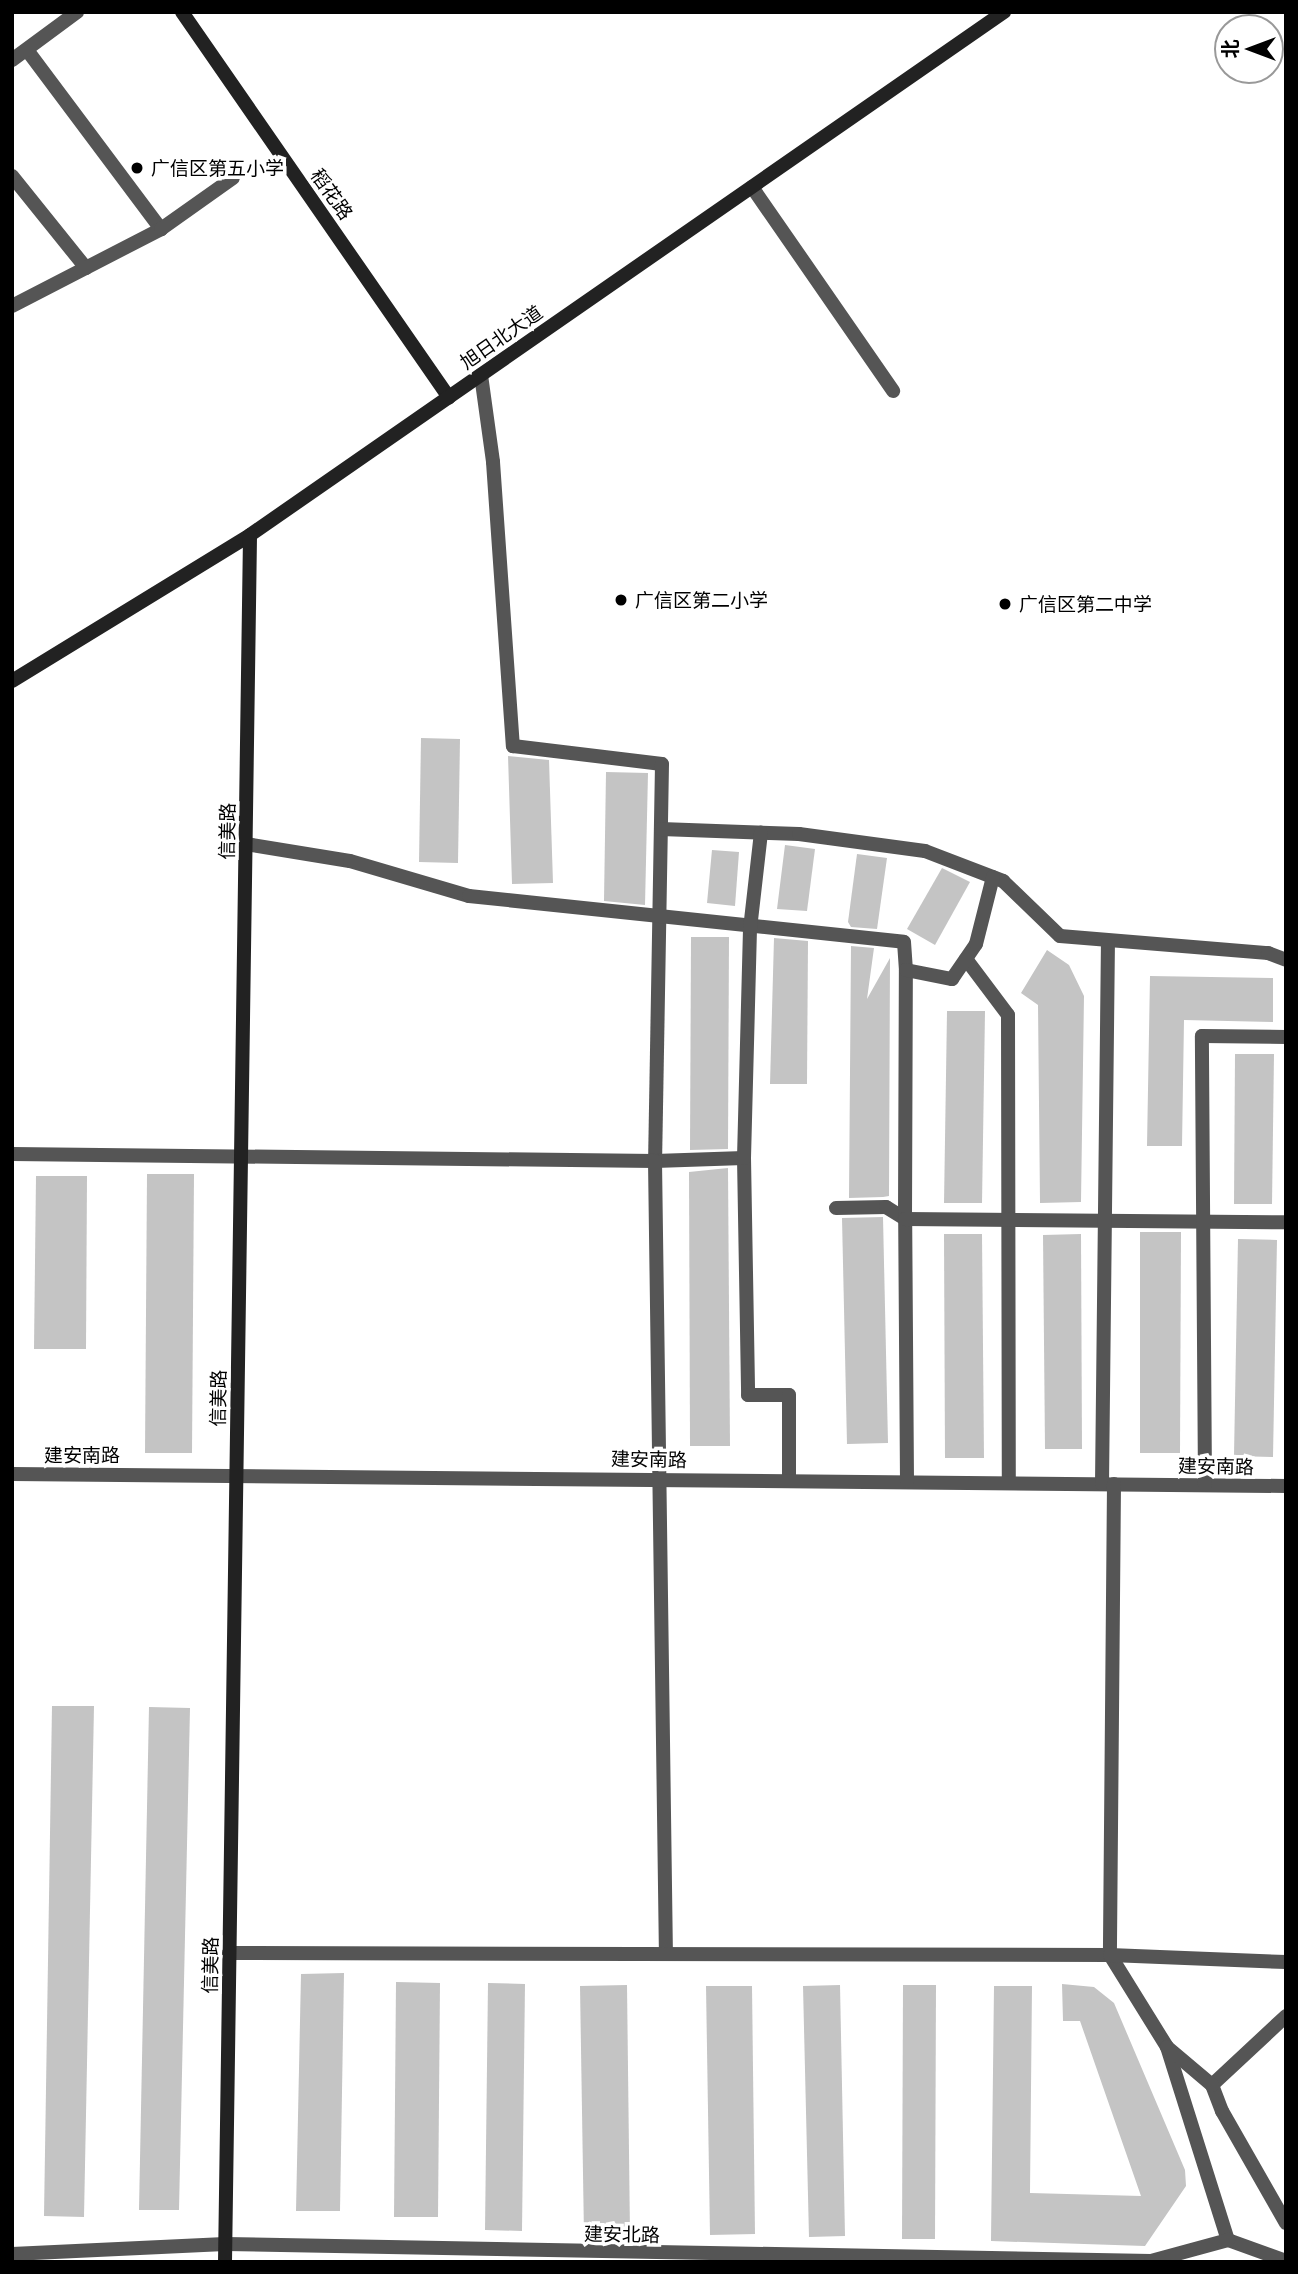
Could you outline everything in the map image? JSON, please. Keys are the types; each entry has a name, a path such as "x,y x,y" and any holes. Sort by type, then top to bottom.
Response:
{"street":[{"path":"12,60 77,12"},
{"name":"稻花路","path":"182,12 449,397"},
{"name":"旭日北大道","path":"12,681 250,535 1004,12"},
{"path":"27,50 161,229"},
{"path":"12,176 86,268"},
{"path":"12,306 161,229 233,178"},
{"path":"752,187 893,391"},
{"path":"481,375 493,462 513,746 662,764 655,1161 666,1954"},
{"name":"信美路","path":"225,2262 250,535"},
{"path":"661,829 761,833 925,851 1003,881 1060,936 1268,953 1286,961"},
{"path":"761,833 750,929 744,1158 748,1395 789,1395 789,1479"},
{"path":"246,844 350,862 469,896 750,929 904,942 908,1481"},
{"path":"906,970 952,979 976,944 993,877"},
{"path":"1108,941 1105,1219 1110,1955 1167,2048 1228,2240 1286,2261"},
{"path":"966,959 1008,1015 1009,1482"},
{"path":"1205,1485 1202,1037 1286,1037"},
{"path":"12,1154 655,1161 744,1158"},
{"path":"836,1208 886,1207 905,1219 1286,1222"},
{"name":"建安南路","path":"12,1474 789,1479 1286,1486"},
{"path":"229,1953 1110,1955 1286,1962"},
{"path":"1212,2085 1286,2017"},
{"path":"1167,2048 1212,2085 1222,2111 1286,2222"},
{"name":"建安北路","path":"12,2255 225,2244 603,2257 1151,2261 1228,2240"}],"building":[{"path":"421,738 460,739 458,863 419,862"},
{"path":"508,756 549,760 553,883 512,884"},
{"path":"606,772 648,773 645,905 604,901"},
{"path":"785,845 815,849 807,911 777,909"},
{"path":"712,850 739,852 735,906 707,903"},
{"path":"857,854 887,858 877,929 851,927 848,922"},
{"path":"942,868 970,882 935,945 907,929"},
{"path":"691,937 729,937 728,1149 690,1150"},
{"path":"774,938 808,941 807,1084 770,1084"},
{"path":"851,946 874,948 867,999 890,958 889,1196 883,1197 849,1198"},
{"path":"1047,950 1069,965 1084,996 1081,1202 1040,1203 1038,1005 1021,993"},
{"path":"1150,976 1273,978 1273,1022 1184,1020 1182,1146 1147,1146"},
{"path":"947,1011 985,1011 982,1203 944,1203"},
{"path":"1235,1054 1274,1054 1272,1204 1234,1204"},
{"path":"728,1168 730,1446 690,1446 689,1172"},
{"path":"147,1174 194,1174 192,1453 145,1453"},
{"path":"36,1176 87,1176 86,1349 34,1349"},
{"path":"883,1217 888,1443 847,1444 842,1218"},
{"path":"1140,1232 1181,1232 1180,1453 1140,1453"},
{"path":"944,1234 982,1234 984,1458 945,1458"},
{"path":"1081,1234 1082,1449 1045,1449 1043,1235"},
{"path":"1238,1239 1277,1240 1273,1457 1234,1456"},
{"path":"52,1706 94,1706 84,2217 44,2216"},
{"path":"149,1707 190,1708 179,2210 139,2210"},
{"path":"344,1973 340,2211 296,2211 301,1974"},
{"path":"396,1982 440,1983 438,2217 394,2217"},
{"path":"488,1983 525,1984 522,2231 485,2230"},
{"path":"1062,1984 1094,1987 1114,2003 1185,2170 1186,2186 1145,2246 991,2241 994,1986 1032,1986 1030,2193 1141,2196 1080,2021 1063,2021"},
{"path":"627,1985 630,2235 584,2236 580,1986"},
{"path":"840,1985 845,2236 809,2237 803,1986"},
{"path":"903,1985 936,1985 935,2239 902,2239"},
{"path":"706,1986 752,1986 755,2234 710,2235"}],"place":[{"name":"广信区第五小学","path":"137,168"},
{"name":"广信区第二小学","path":"621,600"},
{"name":"广信区第二中学","path":"1005,604"}]}
